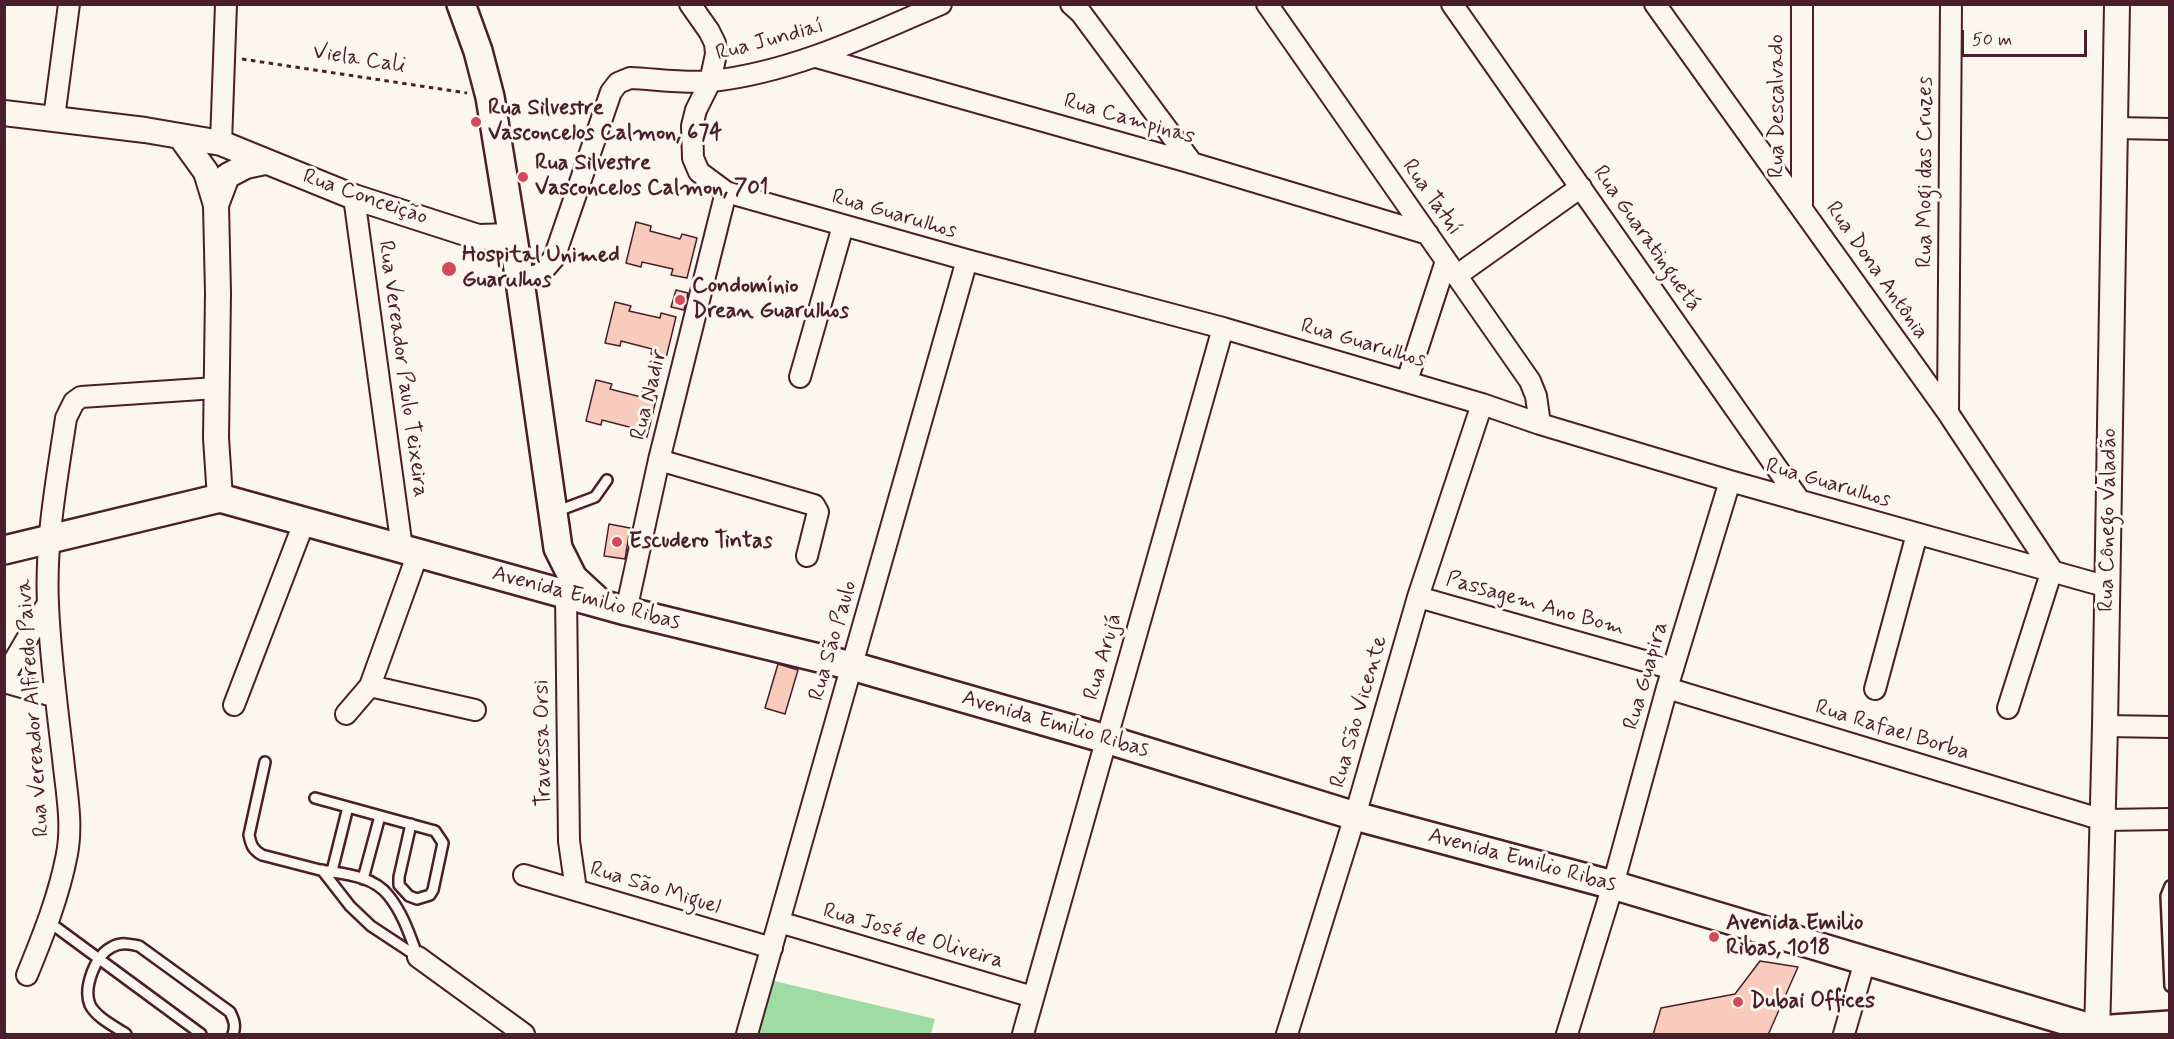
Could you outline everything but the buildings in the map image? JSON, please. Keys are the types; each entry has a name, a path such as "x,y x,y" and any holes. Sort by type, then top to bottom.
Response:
{"main road":[{"path":"461,4 478,51 490,97 520,280 558,548 573,578 600,603"},
{"path":"4,550 220,498"},
{"name":"Avenida Emilio Ribas","path":"220,498 626,610 852,666 1106,739 1355,816 1613,885 2112,1032 2169,1025"},
{"path":"508,578 538,571 547,565 558,548"}],"street":[{"path":"54,118 69,4"},
{"path":"4,113 54,118 221,143 226,4"},
{"name":"Rua Guarulhos","path":"690,4 709,31 717,54 710,82 696,110 692,126 693,158 699,172 726,192 967,260 1223,328 1407,381 1730,481 2108,587"},
{"name":"Rua Jundiaí","path":"520,280 540,274 554,258 611,92 618,83 630,78 710,82 776,69 816,57 941,4"},
{"path":"1071,4 1081,13 1192,163"},
{"name":"Rua Tatuí","path":"1267,4 1530,381 1536,396 1540,424"},
{"name":"Rua Guaratinguetá","path":"1452,4 1800,501"},
{"name":"Rua Dona Antônia","path":"1654,4 1948,412 2052,570"},
{"name":"Rua Descalvado","path":"1802,4 1802,207"},
{"name":"Rua Mogi das Cruzes","path":"1948,412 1951,4"},
{"name":"Rua Cônego Valadão","path":"2112,1032 2103,820 2117,4"},
{"name":"Rua Campinas","path":"816,57 1192,163 1428,234"},
{"path":"2115,128 2169,129"},
{"path":"180,136 206,172 216,205 216,438 220,498"},
{"name":"Rua Conceição","path":"221,143 354,197 478,237 513,236"},
{"path":"216,205 227,177 246,166 265,162"},
{"path":"1407,381 1451,269 1581,187"},
{"name":"Rua Nadir","path":"626,610 659,460 726,192"},
{"name":"Rua Vereador Paulo Teixeira","path":"354,197 410,550"},
{"path":"800,377 843,226"},
{"name":"Rua São Paulo","path":"747,1035 967,260"},
{"name":"Rua Arujá","path":"1023,1035 1223,328"},
{"name":"Rua Vereador Alfredo Paiva","path":"27,975 48,922 67,853 69,836 68,800 48,603 49,538 66,418 74,402 81,397 216,388"},
{"name":"Rua São Vicente","path":"1287,1035 1355,816 1418,597 1482,404"},
{"path":"659,460 814,505 818,512 807,556"},
{"name":"Rua Guapira","path":"1567,1035 1613,885 1667,688 1730,481"},
{"path":"234,705 305,520"},
{"path":"1875,689 1917,534"},
{"path":"346,714 370,686 410,550"},
{"path":"2008,708 2052,570"},
{"name":"Travessa Orsi","path":"566,594 569,841 576,890"},
{"name":"Passagem Ano Bom","path":"1418,597 1673,669"},
{"path":"48,603 4,680 56,697"},
{"path":"370,686 475,710"},
{"name":"Rua Rafael Borba","path":"1667,688 2103,820 2169,819"},
{"path":"2105,726 2169,727"},
{"name":"Rua São Miguel","path":"524,875 772,948"},
{"name":"Rua José de Oliveira","path":"779,922 1033,997"},
{"path":"418,957 524,1035"},
{"path":"1844,1035 1865,961"}],"lane":[{"path":"553,513 596,497 608,480"},
{"path":"265,762 249,835 255,852 363,879 387,893 400,912 418,957"},
{"path":"315,798 411,824 435,831 443,843 433,890 424,898 417,899 409,896 399,885 411,824"},
{"path":"327,871 348,807"},
{"path":"363,879 380,816"},
{"path":"327,871 350,906 371,926 418,957"},
{"path":"2169,886 2166,896 2169,986"},
{"path":"48,922 201,1035"},
{"path":"126,1035 97,1015 87,996 88,986 99,959 110,947 121,944 139,946 230,1012 235,1029 232,1035"}],"path":[{"name":"Viela Cali","path":"224,57 490,97"}],"green space":[{"path":"770,980 935,1019 931,1034 753,1034"}],"place":[{"name":"Rua Silvestre Vasconcelos Calmon, 674","path":"476,122"},
{"name":"Rua Silvestre Vasconcelos Calmon, 701","path":"523,177"},
{"name":"Hospital Unimed Guarulhos","path":"449,269"},
{"name":"Condomínio Drean Guarulhos","path":"680,300"},
{"name":"Escudero Tintas","path":"617,542"},
{"name":"Avenida Emilio Ribas, 1018","path":"1714,937"},
{"name":"Dubai Offices","path":"1738,1002"}]}
